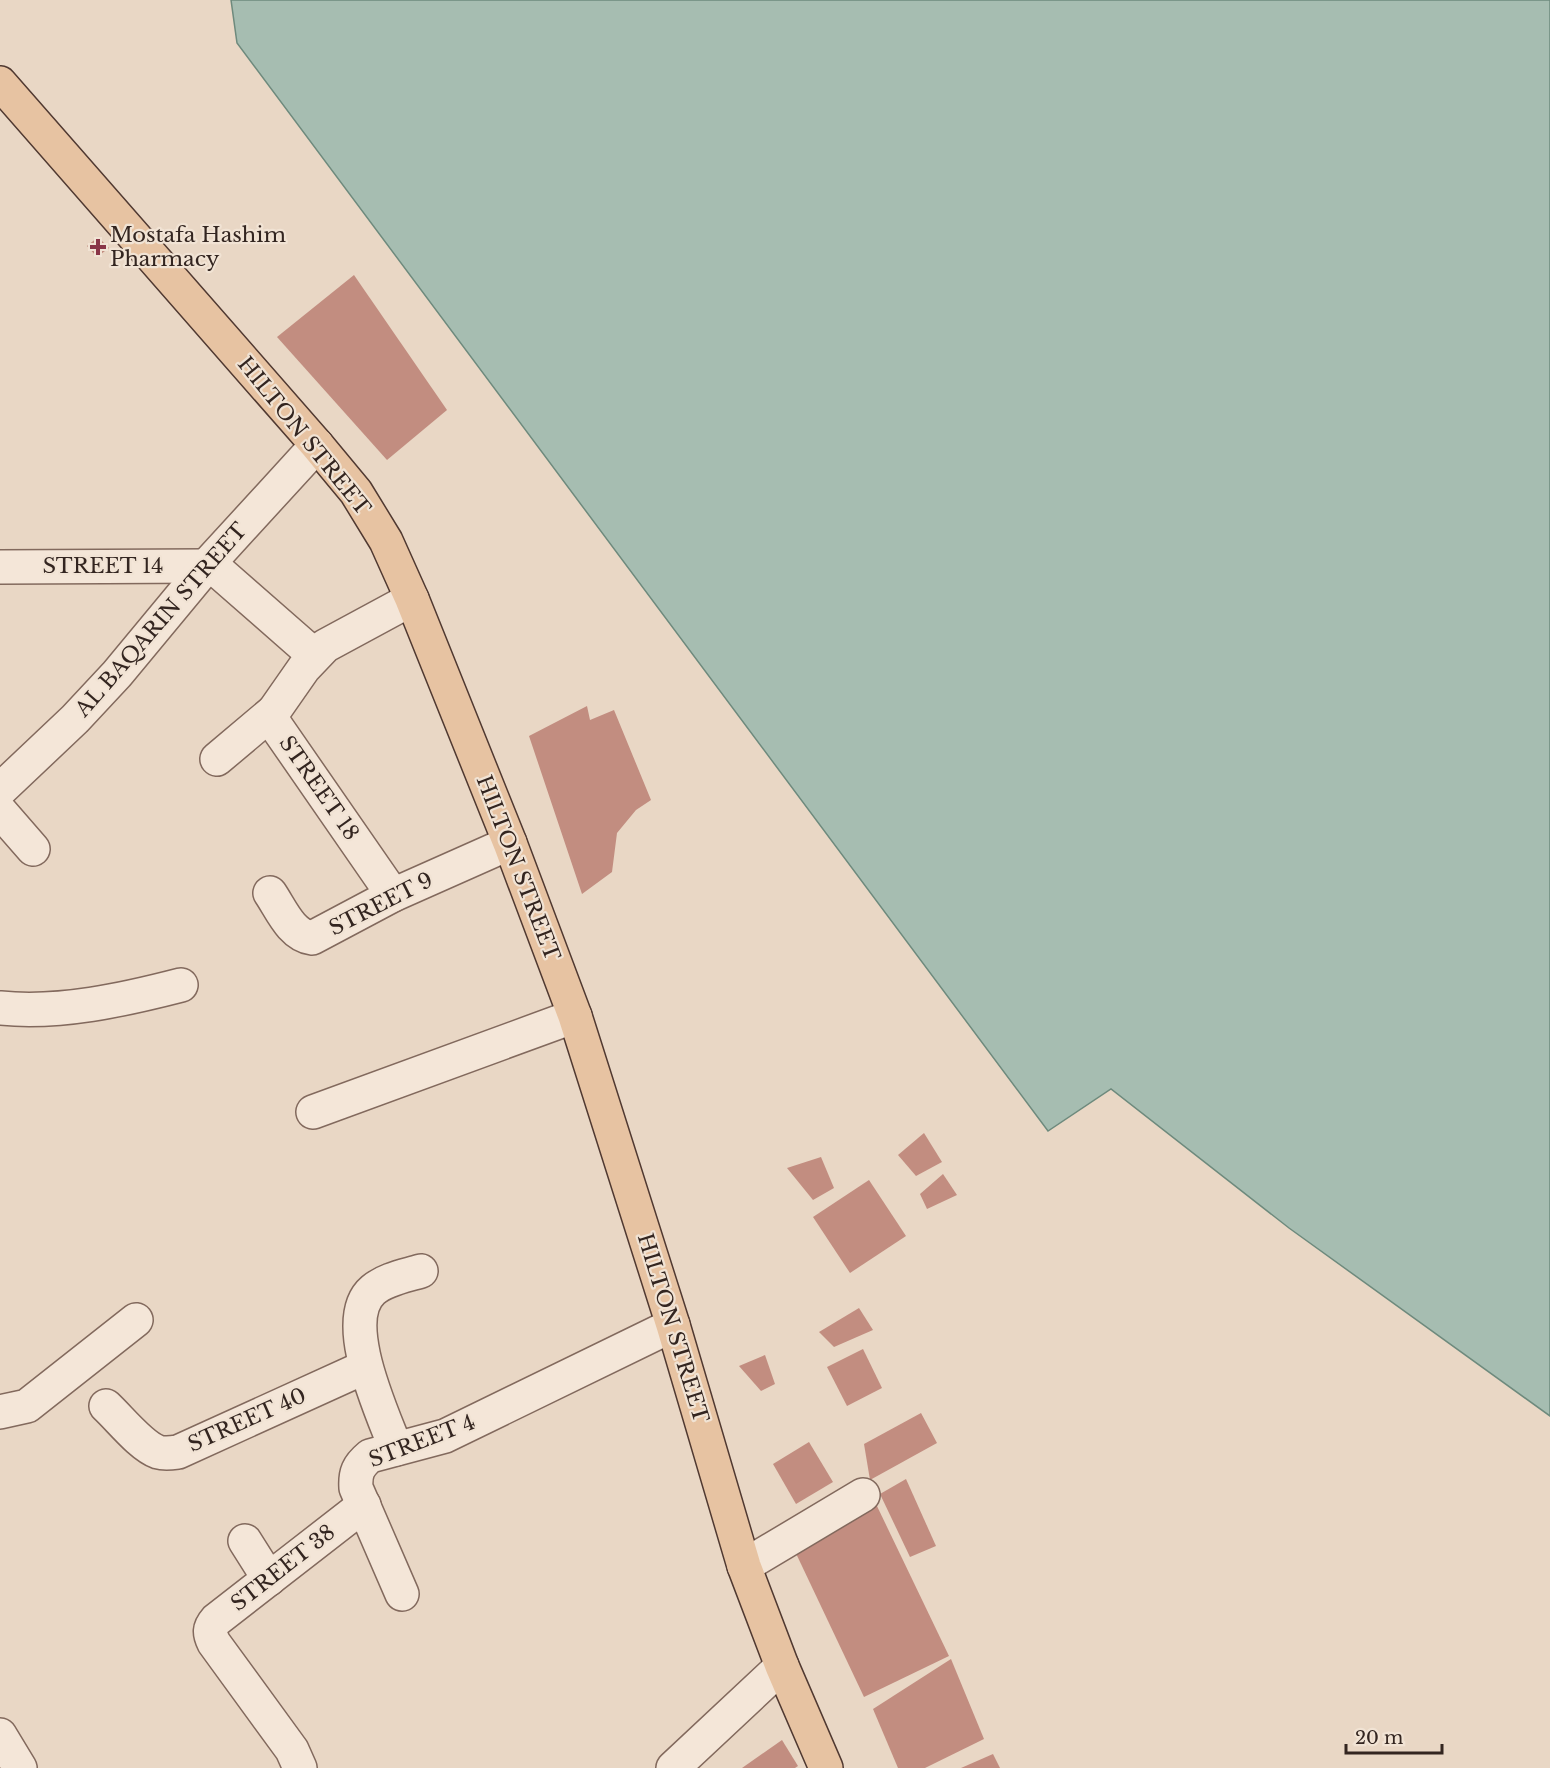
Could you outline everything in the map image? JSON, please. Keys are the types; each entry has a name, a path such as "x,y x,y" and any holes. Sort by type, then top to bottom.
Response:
{"main road":[{"name":"HILTON STREET","path":"0,83 317,445 356,492 386,541 412,599 510,843 575,1016 674,1325 744,1566 782,1666 826,1768"}],"street":[{"name":"AL BAQARIN STREET","path":"0,790 68,726 103,689 208,565 317,445"},
{"name":"STREET 14","path":"0,567 208,565"},
{"path":"208,565 314,655"},
{"name":"STREET 18","path":"393,894 273,719 274,711 314,655 325,646 412,599"},
{"path":"217,759 274,711"},
{"path":"0,811 33,849"},
{"name":"STREET 9","path":"270,893 297,932 303,937 312,938 393,894 510,843"},
{"path":"0,1008 50,1009 146,994 181,985"},
{"path":"313,1112 575,1016"},
{"path":"396,1449 365,1367 360,1321 363,1305 371,1291 384,1282 421,1271"},
{"path":"0,1412 27,1406 136,1320"},
{"name":"STREET 4","path":"402,1594 356,1488 355,1475 360,1464 370,1456 445,1436 674,1325"},
{"name":"STREET 40","path":"106,1406 148,1446 157,1452 168,1454 178,1452 365,1367"},
{"path":"744,1566 863,1496"},
{"name":"STREET 38","path":"300,1768 292,1750 210,1635 210,1627 364,1505"},
{"path":"245,1541 269,1579"},
{"path":"673,1768 782,1666"},
{"path":"0,1736 20,1768"}],"shaded area":[{"path":"231,0 1550,0 1550,1416 1289,1228 1111,1089 1048,1131 237,43"}],"building":[{"name":"Mostafa Hashim Pharmacy","path":"98,237 109,248 97,257 87,246"},
{"path":"354,275 447,410 387,460 277,337"},
{"path":"587,706 590,720 614,710 651,800 636,810 617,833 612,872 582,894 529,736"},
{"path":"924,1133 942,1162 916,1176 898,1155"},
{"path":"821,1157 834,1188 813,1200 787,1168"},
{"path":"943,1174 957,1195 927,1209 920,1194"},
{"path":"869,1180 906,1236 850,1273 813,1217"},
{"path":"859,1308 873,1330 834,1347 819,1332"},
{"path":"863,1349 882,1388 847,1406 827,1367"},
{"path":"765,1355 775,1384 761,1391 739,1366"},
{"path":"921,1413 937,1443 870,1480 864,1444"},
{"path":"809,1442 833,1482 796,1504 773,1464"},
{"path":"906,1479 936,1546 910,1557 880,1494"},
{"path":"876,1504 949,1656 864,1697 792,1545"},
{"path":"951,1659 984,1739 925,1768 898,1768 873,1709"},
{"path":"782,1740 798,1766 795,1768 742,1768"},
{"path":"993,1754 1000,1768 961,1768"}],"place":[{"name":"Mostafa Hashim Pharmacy","path":"98,247"}]}
